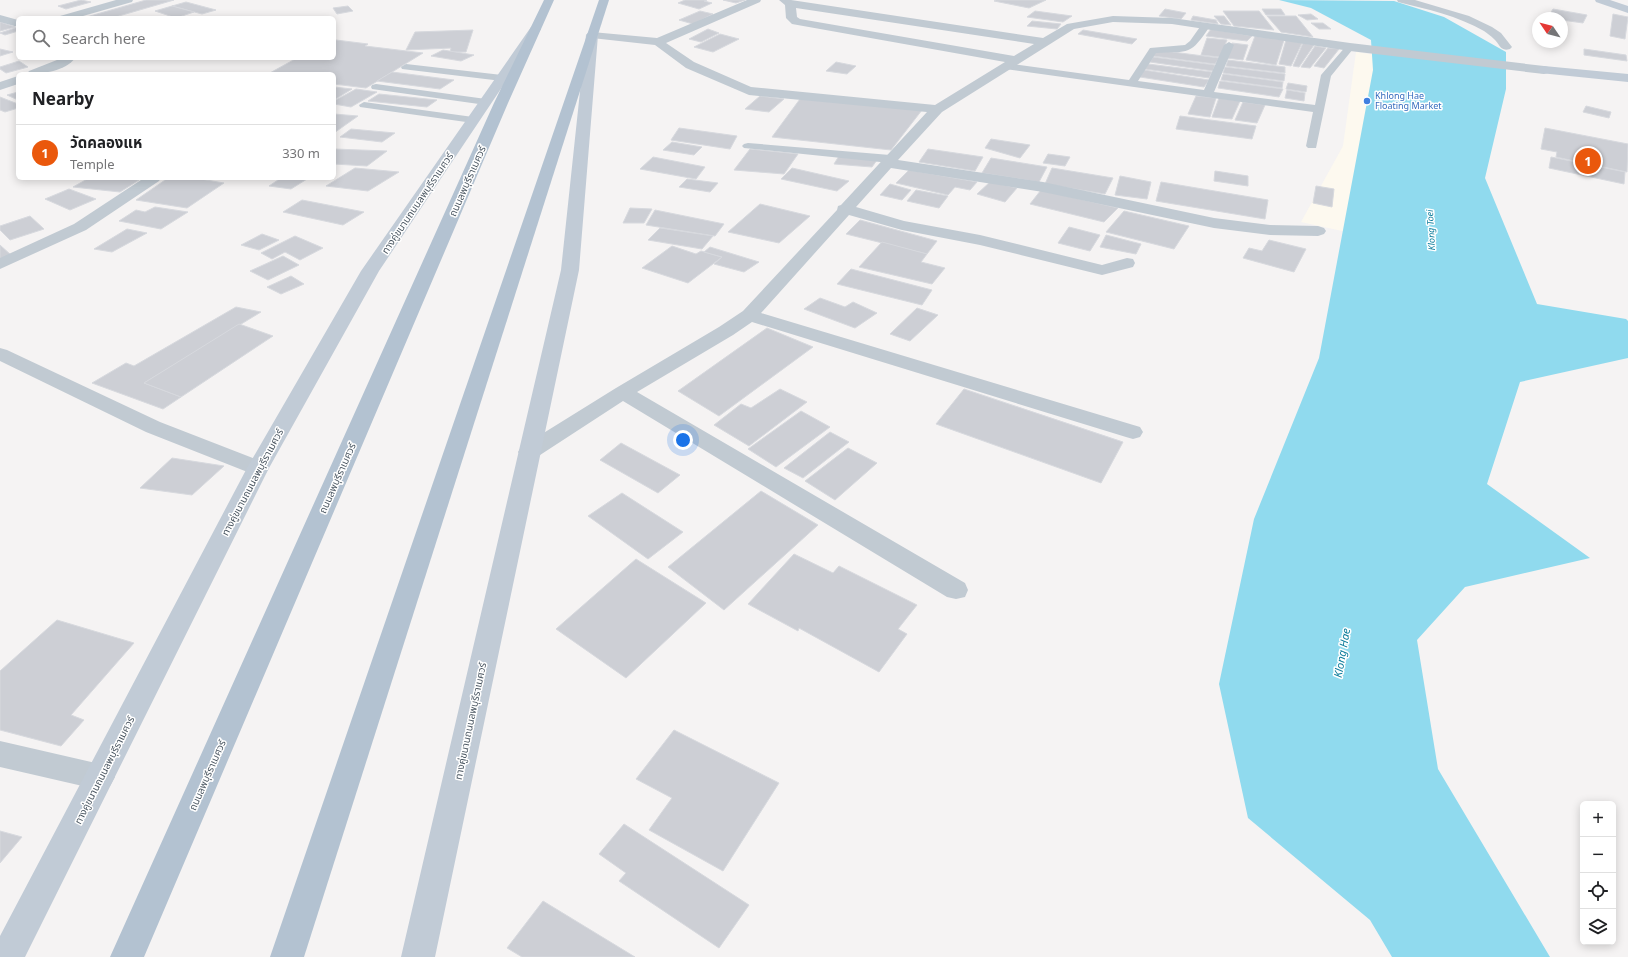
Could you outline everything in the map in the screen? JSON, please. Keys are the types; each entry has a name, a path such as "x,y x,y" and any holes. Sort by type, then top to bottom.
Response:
{"main road":[{"name":"ถนนลพบุรีราเมศวร์","path":"127,957 535,29 550,0"},
{"path":"287,957 604,0"},
{"path":"1600,0 1628,10"},
{"name":"ทางคู่ขนานถนนลพบุรีราเมศวร์","path":"7,957 258,468 370,271 535,29"},
{"name":"ทางคู่ขนานถนนลพบุรีราเมศวร์","path":"418,957 570,270 592,35"},
{"path":"1544,70 1628,78"}],"street":[{"path":"71,16 128,0"},
{"path":"592,35 658,42 756,0"},
{"path":"1402,0 1445,12 1482,26 1496,34 1506,47"},
{"path":"1011,63 796,22 792,18 787,2 1045,42"},
{"path":"0,18 16,23"},
{"path":"530,452 623,392 726,331 749,315 844,209 937,109 1071,26 1113,19 1172,21 1350,47 1544,70"},
{"path":"658,42 690,65 750,91 937,109"},
{"path":"38,72 67,60"},
{"path":"0,86 16,81"},
{"path":"889,161 1043,187 1214,223 1270,230 1318,231"},
{"path":"0,264 80,227 151,180"},
{"path":"844,209 902,225 980,240 1102,270 1127,263"},
{"path":"749,315 1133,432"},
{"path":"0,354 153,428 258,468"},
{"path":"623,392 956,590"},
{"path":"0,754 100,777"}],"lane":[{"path":"1132,83 1150,53 1160,49 1188,48 1194,43 1205,26"},
{"path":"1208,94 1229,45"},
{"path":"1312,146 1318,109 1326,75 1350,47"},
{"path":"1011,63 1132,83 1318,109"},
{"path":"406,67 502,78"},
{"path":"376,87 486,102"},
{"path":"364,105 473,120"},
{"path":"748,146 889,161"}],"shaded area":[{"name":"Khlong Hae Floating Market","path":"1356,52 1388,57 1356,234 1301,222 1343,146"}],"water":[{"path":"1279,0 1394,1 1444,17 1506,52 1506,89 1485,178 1537,304 1626,319 1628,321 1628,358 1520,382 1487,484 1590,558 1465,587 1417,640 1438,769 1550,957 1392,957 1370,920 1248,818 1219,684 1254,519 1319,358 1373,70 1371,40 1311,8"}],"building":[{"path":"81,0 91,2 66,9 58,6"},
{"path":"146,0 174,0 119,16 90,16"},
{"path":"685,0 707,0 704,1 712,3 699,9 678,3"},
{"path":"723,0 745,0 736,3"},
{"path":"1046,0 1029,8 994,1"},
{"path":"186,2 216,10 202,14 172,6"},
{"path":"172,6 194,12 182,16 170,16 155,11"},
{"path":"348,6 353,11 337,14 333,8"},
{"path":"1165,9 1186,13 1181,19 1159,16"},
{"path":"1262,9 1281,9 1285,15 1266,15"},
{"path":"1553,9 1587,15 1583,23 1568,21 1568,12 1551,12"},
{"path":"700,11 713,14 693,24 679,20"},
{"path":"1035,11 1072,16 1063,22 1027,17"},
{"path":"1223,11 1259,11 1274,30 1234,26"},
{"path":"1311,14 1318,19 1307,20 1298,15"},
{"path":"1613,14 1628,17 1625,39 1610,36"},
{"path":"1193,16 1216,20 1218,24 1191,20"},
{"path":"1214,16 1224,16 1231,25 1221,24"},
{"path":"1267,16 1296,16 1313,37 1281,32"},
{"path":"1032,21 1061,24 1057,29 1027,26"},
{"path":"0,22 15,27 0,31"},
{"path":"1311,23 1323,23 1331,29 1319,29"},
{"path":"16,28 16,32 5,35 0,33"},
{"path":"708,29 719,33 701,42 689,39"},
{"path":"1211,29 1252,36 1247,41 1206,36"},
{"path":"473,30 466,52 450,52 451,48 406,50 415,32"},
{"path":"1083,30 1137,39 1132,44 1078,34"},
{"path":"720,34 739,39 713,52 694,47"},
{"path":"1255,36 1284,40 1276,65 1246,60"},
{"path":"1207,38 1227,40 1220,57 1201,55"},
{"path":"336,40 368,44 365,46 423,53 366,88 336,84 336,72 272,72 293,60 336,60"},
{"path":"1286,40 1302,43 1291,66 1279,64"},
{"path":"1232,43 1248,45 1243,60 1226,58"},
{"path":"1303,43 1314,45 1299,67 1293,66"},
{"path":"1315,46 1326,48 1310,68 1301,67"},
{"path":"1328,48 1339,49 1324,68 1314,66"},
{"path":"0,49 13,52 0,56"},
{"path":"1584,49 1626,55 1627,61 1584,55"},
{"path":"443,50 474,55 461,61 431,56"},
{"path":"1157,50 1219,58 1215,64 1153,56"},
{"path":"1153,57 1215,65 1213,71 1150,62"},
{"path":"1228,60 1285,67 1285,73 1226,66"},
{"path":"19,61 28,67 6,73 0,69 0,67"},
{"path":"836,62 856,66 847,74 826,71"},
{"path":"1148,64 1212,72 1209,78 1145,69"},
{"path":"1225,67 1285,74 1284,81 1223,73"},
{"path":"1144,70 1209,80 1204,87 1140,77"},
{"path":"392,72 454,80 440,89 377,81"},
{"path":"1223,74 1283,82 1282,88 1221,80"},
{"path":"1220,81 1283,89 1279,97 1218,88"},
{"path":"1288,83 1307,86 1306,92 1286,89"},
{"path":"336,87 352,89 336,99"},
{"path":"356,89 377,92 351,107 336,104 336,100"},
{"path":"1287,90 1305,93 1304,101 1285,98"},
{"path":"16,93 16,99 7,95"},
{"path":"379,94 437,100 427,107 368,101"},
{"path":"760,96 784,99 769,112 745,109"},
{"path":"1196,96 1216,98 1210,117 1188,114"},
{"path":"0,97 16,103 16,109 5,112 0,110"},
{"path":"1219,98 1240,101 1232,119 1212,117"},
{"path":"800,99 922,110 891,150 772,137"},
{"path":"1243,102 1265,105 1257,123 1235,120"},
{"path":"1586,106 1611,112 1609,118 1583,112"},
{"path":"336,114 358,116 336,132"},
{"path":"1180,116 1256,126 1252,139 1176,129"},
{"path":"679,128 737,136 730,149 671,140"},
{"path":"1545,128 1628,144 1627,172 1556,157 1557,152 1541,149"},
{"path":"351,129 395,133 382,142 340,137"},
{"path":"991,139 1030,145 1020,158 985,148"},
{"path":"672,142 702,147 694,155 663,150"},
{"path":"336,149 387,151 367,166 336,164"},
{"path":"750,149 798,154 784,174 734,170"},
{"path":"928,149 983,157 975,171 919,162"},
{"path":"1048,154 1070,157 1065,166 1043,163"},
{"path":"839,156 877,160 872,167 834,164"},
{"path":"653,157 705,167 696,179 640,169"},
{"path":"1551,157 1625,172 1624,184 1549,168"},
{"path":"991,158 1047,167 1039,182 982,173"},
{"path":"355,168 399,172 368,191 326,186"},
{"path":"792,168 849,181 837,191 781,179"},
{"path":"1052,168 1113,178 1105,194 1045,184"},
{"path":"909,170 977,182 970,190 955,187 948,195 896,183"},
{"path":"1215,171 1248,176 1248,186 1214,181"},
{"path":"1120,176 1151,182 1147,199 1115,195"},
{"path":"687,179 718,183 710,192 679,187"},
{"path":"85,180 139,180 120,192 73,187"},
{"path":"165,180 206,180 224,183 187,208 136,200"},
{"path":"278,180 305,180 291,189 269,186"},
{"path":"990,182 1017,188 1005,202 977,194"},
{"path":"1161,182 1268,200 1265,219 1156,201"},
{"path":"890,184 911,190 902,200 880,195"},
{"path":"1316,186 1334,189 1332,207 1313,203"},
{"path":"69,189 96,199 70,210 45,199"},
{"path":"916,190 948,196 939,208 907,201"},
{"path":"1041,190 1118,208 1104,222 1030,204"},
{"path":"302,200 364,212 343,225 283,212"},
{"path":"760,204 810,216 779,243 728,232"},
{"path":"155,207 188,212 161,229 119,221 136,210 145,212"},
{"path":"630,208 652,209 644,223 623,223"},
{"path":"655,210 724,224 715,236 646,225"},
{"path":"1124,211 1189,226 1174,249 1106,232"},
{"path":"30,216 44,229 10,240 0,230 0,226"},
{"path":"860,220 937,241 927,254 846,234"},
{"path":"1069,227 1100,235 1090,251 1058,243"},
{"path":"660,228 713,236 702,249 648,240"},
{"path":"127,229 147,233 112,252 94,249"},
{"path":"262,234 279,240 259,250 241,245"},
{"path":"1106,235 1141,244 1136,254 1100,247"},
{"path":"295,236 323,248 300,260 285,252 272,259 261,253"},
{"path":"1269,240 1306,249 1294,272 1243,258 1249,248 1262,251"},
{"path":"882,242 927,254 921,262 945,268 932,284 859,267"},
{"path":"0,245 11,255 0,259"},
{"path":"672,246 696,254 701,251 722,257 688,283 642,268"},
{"path":"710,247 759,262 744,272 714,264 722,257 704,252"},
{"path":"283,256 299,265 268,280 250,271"},
{"path":"851,269 932,290 922,305 837,284"},
{"path":"291,276 304,284 281,294 267,287"},
{"path":"820,298 845,307 853,302 877,313 855,328 804,309"},
{"path":"236,307 261,312 144,383 181,397 163,409 92,383 126,363 134,366"},
{"path":"917,308 938,315 910,341 890,334"},
{"path":"239,324 273,336 181,397 144,383"},
{"path":"767,328 813,347 719,416 678,391"},
{"path":"780,389 807,402 749,446 714,425 741,404 751,408"},
{"path":"964,389 1123,442 1101,483 936,424"},
{"path":"801,411 830,427 776,467 748,449"},
{"path":"830,432 849,442 803,478 784,468"},
{"path":"621,443 680,475 658,493 600,460"},
{"path":"848,448 877,463 835,500 805,481"},
{"path":"172,458 224,466 192,495 140,488"},
{"path":"761,491 818,525 724,610 668,567"},
{"path":"622,493 683,532 648,559 588,516"},
{"path":"794,554 833,573 839,566 917,605 898,629 907,634 879,672 799,628 798,631 748,604"},
{"path":"636,559 706,603 626,678 556,629"},
{"path":"57,620 134,643 71,715 84,720 61,746 0,730 0,671"},
{"path":"674,730 779,783 723,871 649,830 672,798 636,779"},
{"path":"624,824 749,905 719,948 619,881 626,873 599,854"},
{"path":"0,831 22,837 0,863"},
{"path":"543,901 635,957 522,957 507,948"}],"place":[{"name":"Khlong Hae Floating Market","path":"1367,101"},
{"name":"วัดคลองแห","path":"1588,161"}],"water label":[{"name":"Klong Toei","path":"1431,230"},
{"name":"Klong Hae","path":"1342,653"}]}
